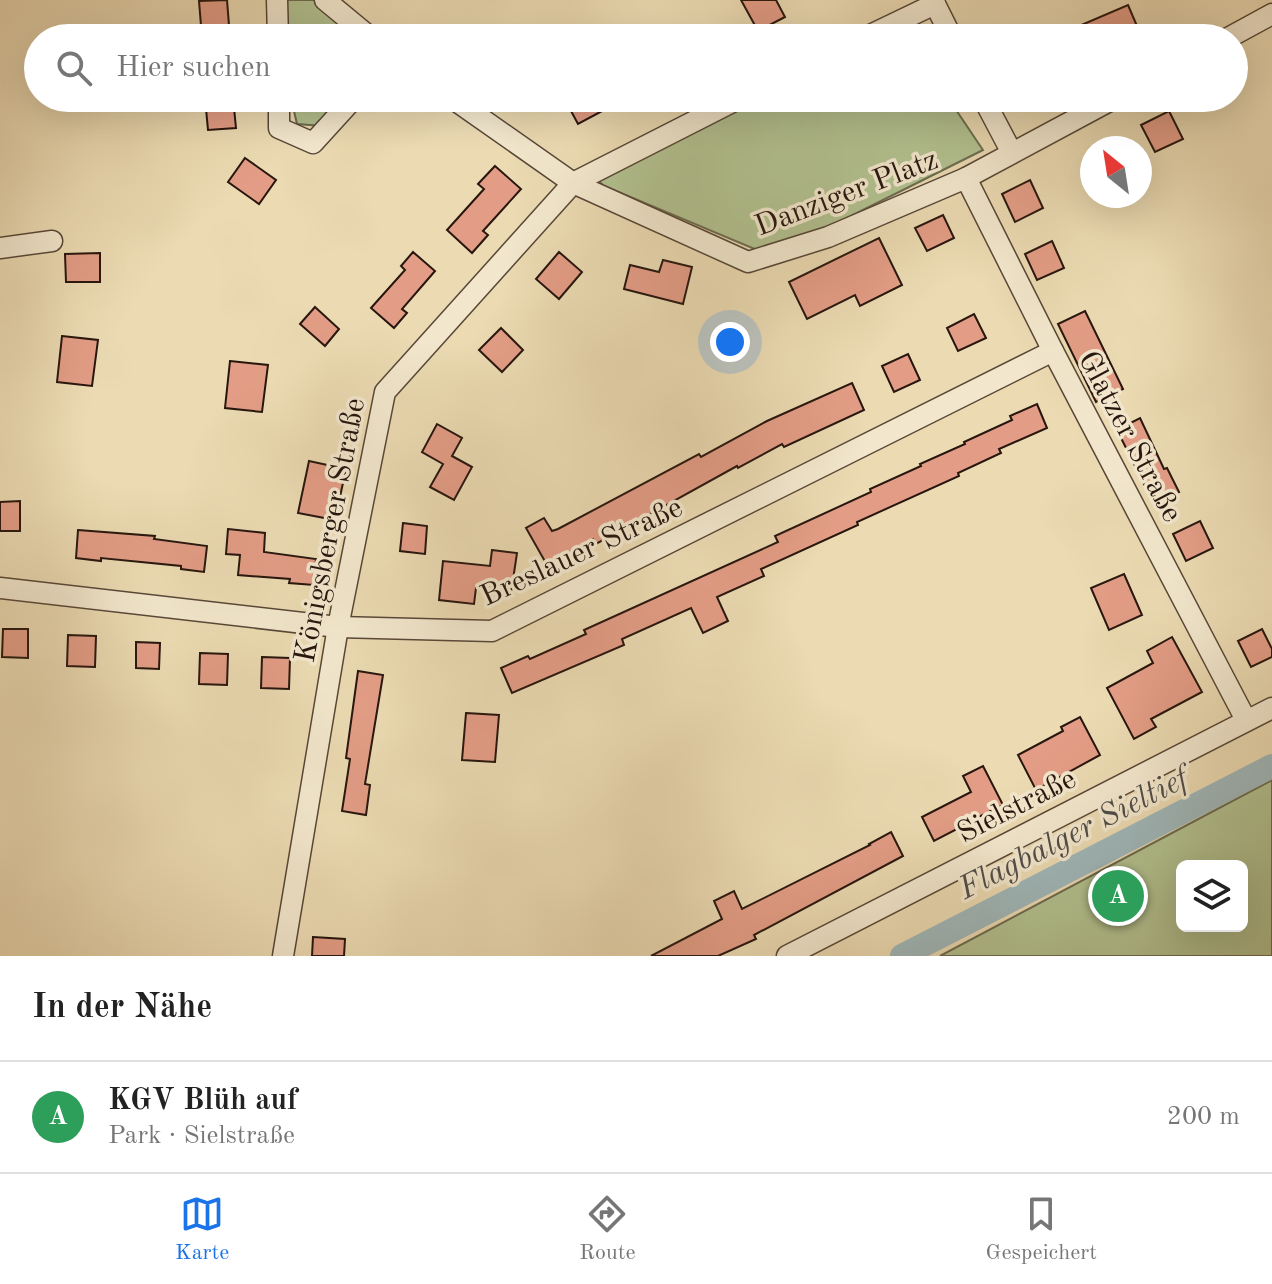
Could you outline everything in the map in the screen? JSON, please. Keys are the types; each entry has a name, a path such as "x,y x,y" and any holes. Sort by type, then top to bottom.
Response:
{"street":[{"path":"277,0 278,24"},
{"path":"325,0 354,24"},
{"path":"891,24 934,2 945,24"},
{"path":"1248,27 1272,14"},
{"path":"279,112 279,128 313,143 341,112"},
{"name":"Danziger Platz","path":"472,112 573,183 748,262 828,237 966,178 1089,112"},
{"path":"573,183 712,112"},
{"path":"990,112 1012,153"},
{"name":"Glatzer Straße","path":"966,178 1246,720"},
{"name":"Königsberger Straße","path":"283,956 338,627 385,392 573,183"},
{"path":"0,248 52,241"},
{"name":"Breslauer Straße","path":"0,588 338,627 492,631 1053,351"},
{"name":"Sielstraße","path":"787,956 1272,708"}],"green space":[{"path":"284,0 315,0 345,24 285,24"},
{"path":"294,112 336,112 323,126 297,124"},
{"path":"732,112 957,112 983,150 789,247 757,250 604,186 594,177"},
{"path":"1272,780 1272,956 940,956"}],"building":[{"path":"227,0 229,24 201,24 199,1"},
{"path":"741,0 776,0 785,17 772,24 754,24"},
{"path":"1128,5 1136,24 1084,24"},
{"path":"206,112 234,112 236,128 208,130"},
{"path":"572,112 600,112 578,124"},
{"path":"1170,112 1183,139 1155,152 1152,136 1147,136 1141,125"},
{"path":"245,158 276,180 259,204 228,182"},
{"path":"495,166 521,189 483,231 488,235 472,253 447,230 484,189 478,184"},
{"path":"1030,180 1043,208 1015,222 1002,194"},
{"path":"943,215 954,238 927,251 915,228"},
{"path":"879,238 902,285 860,306 855,295 807,319 789,282"},
{"path":"1052,241 1064,268 1037,280 1025,254"},
{"path":"413,252 435,271 402,309 407,313 394,328 371,308 405,270 401,266"},
{"path":"559,252 582,272 559,299 536,279"},
{"path":"100,253 100,282 66,282 65,254"},
{"path":"663,260 692,267 683,304 624,289 630,265 659,272"},
{"path":"315,307 339,329 325,346 300,324"},
{"path":"1085,311 1123,389 1096,402 1058,324"},
{"path":"974,314 986,338 958,351 947,328"},
{"path":"501,328 523,350 502,372 479,350"},
{"path":"62,336 98,340 92,386 57,382"},
{"path":"908,354 920,380 894,392 882,366"},
{"path":"230,361 268,365 262,412 225,408"},
{"path":"852,383 864,410 737,466 596,544 593,539 566,554 571,563 561,557 547,565 526,528 544,518 552,531 558,529 699,454 701,457 767,421"},
{"path":"1037,404 1047,428 999,449 1001,453 958,473 959,476 761,569 764,576 717,597 728,621 703,633 691,608 622,639 624,645 512,693 501,668 528,656 530,659 586,634 584,630 778,542 775,536 871,492 870,489 965,444 1012,420 1010,416"},
{"path":"1140,418 1164,469 1167,468 1179,492 1154,504 1117,430"},
{"path":"437,424 462,438 452,456 472,467 454,500 430,487 443,464 422,452"},
{"path":"309,461 346,469 335,520 298,513"},
{"path":"20,501 20,531 0,531 0,502"},
{"path":"1200,521 1213,548 1186,561 1173,534"},
{"path":"403,523 427,526 425,554 400,551"},
{"path":"228,529 265,533 264,552 316,559 314,585 289,583 290,579 238,575 240,555 226,554"},
{"path":"78,530 155,536 154,539 207,546 204,572 181,569 181,566 76,558"},
{"path":"492,550 517,553 511,593 476,588 474,604 439,600 443,561 490,566"},
{"path":"1124,574 1142,615 1109,630 1091,588"},
{"path":"3,629 28,629 28,658 2,657"},
{"path":"1262,629 1272,649 1272,657 1251,667 1238,641"},
{"path":"68,635 96,636 95,667 67,666"},
{"path":"1172,637 1202,692 1151,719 1156,727 1134,739 1107,688 1153,663 1147,651"},
{"path":"136,642 160,643 159,669 136,668"},
{"path":"200,653 228,654 227,685 199,684"},
{"path":"262,657 290,658 289,689 261,688"},
{"path":"358,671 383,675 365,784 370,785 366,815 342,811"},
{"path":"466,713 499,715 495,762 462,760"},
{"path":"1080,717 1100,755 1036,790 1018,755 1063,731 1061,727"},
{"path":"983,766 1003,805 934,841 922,817 971,792 963,776"},
{"path":"891,832 903,856 754,935 756,939 718,956 651,956 722,919 714,901 734,891 742,909"},
{"path":"313,937 345,939 344,956 312,956"}],"waterway":[{"name":"Flagbalger Sieltief","path":"902,956 1272,766"}],"place":[{"name":"KGV Blüh auf","path":"1118,896"}]}
